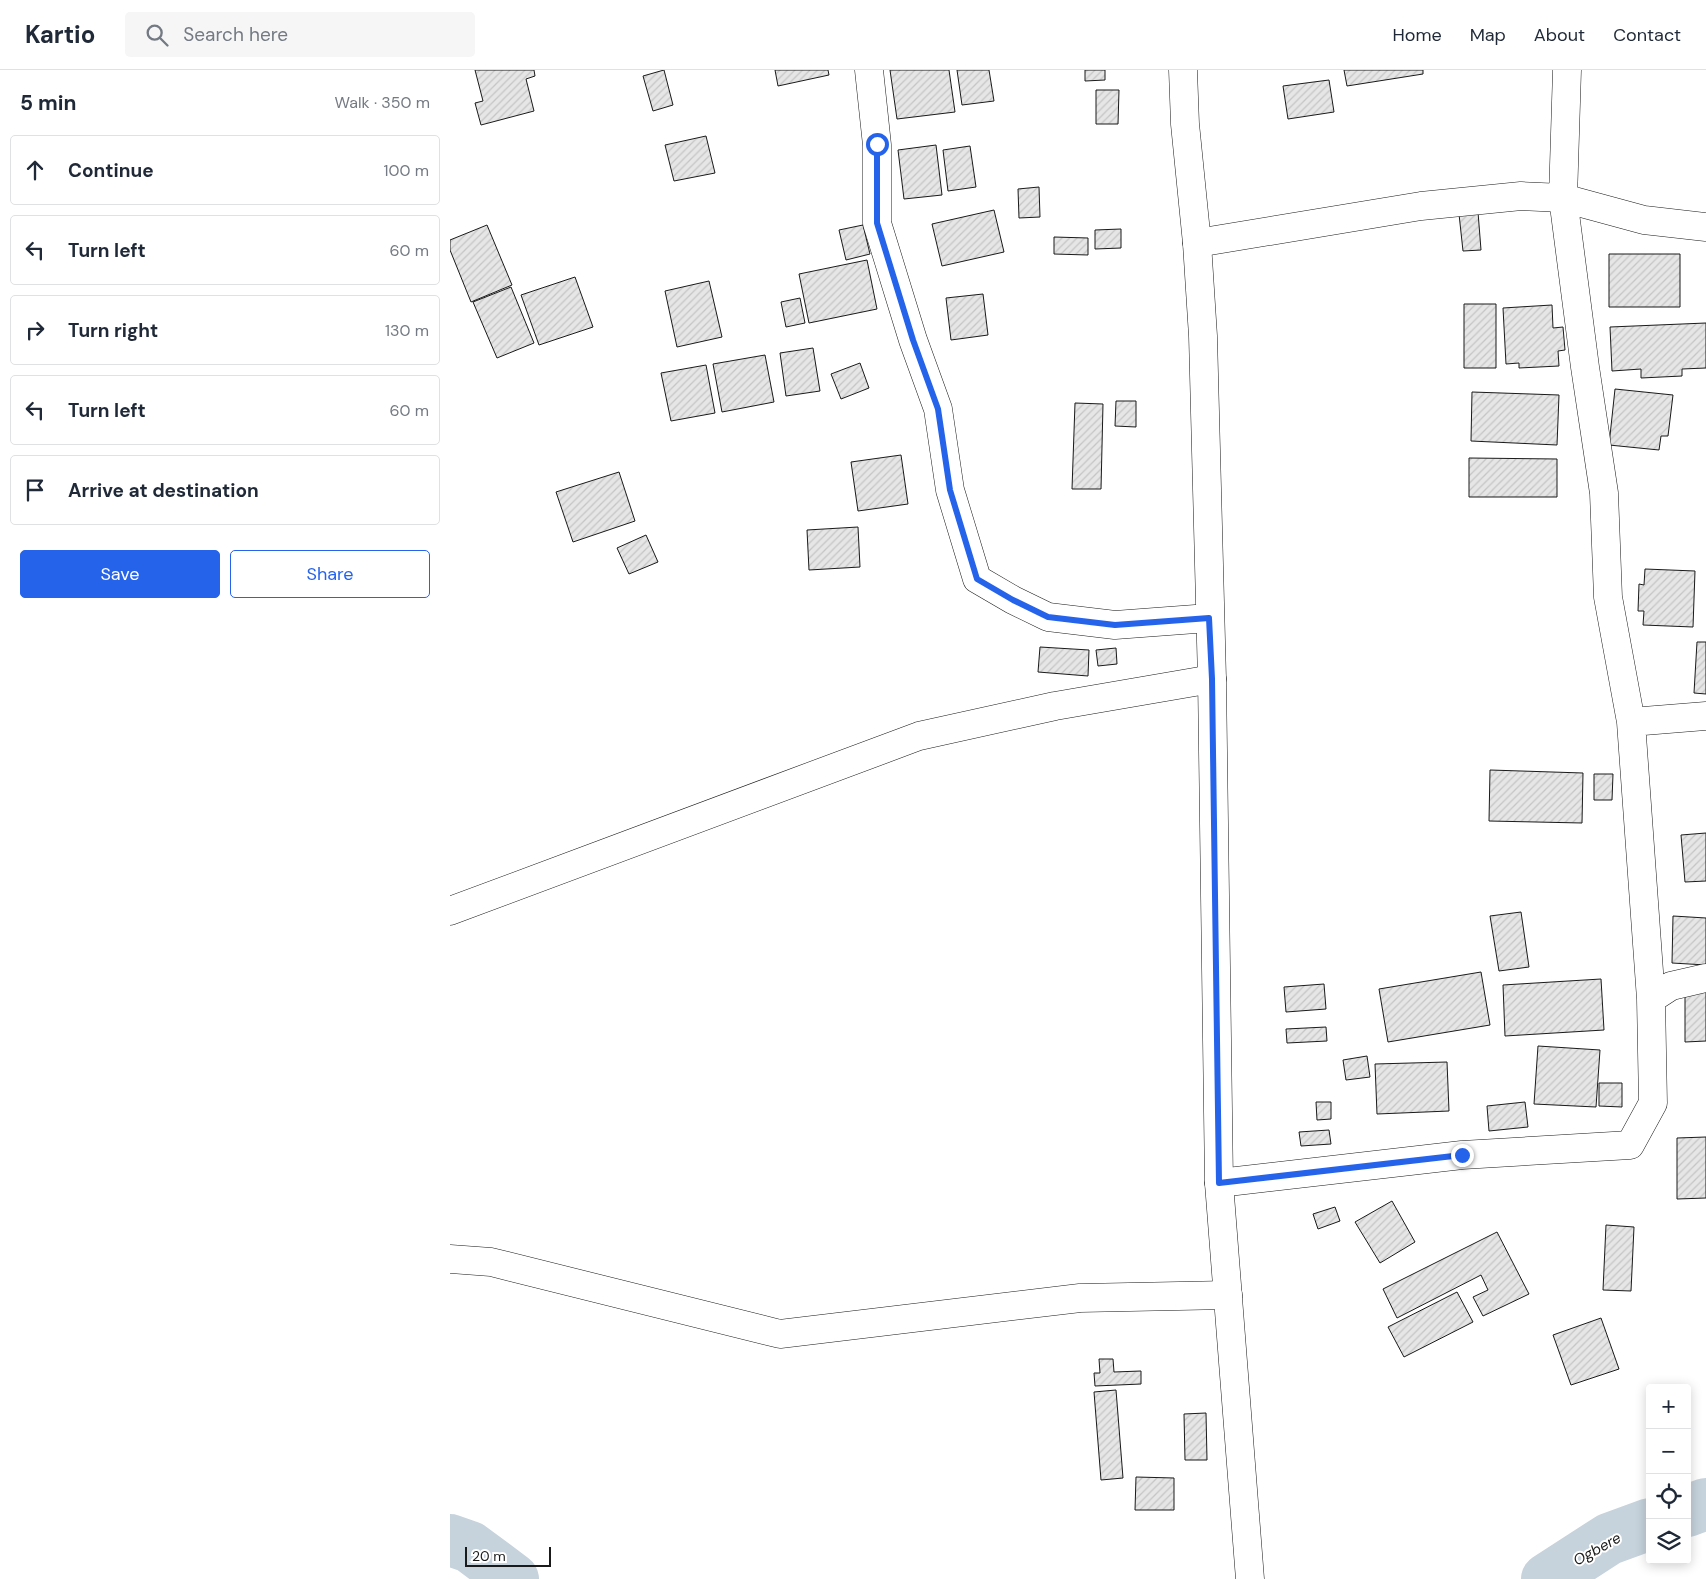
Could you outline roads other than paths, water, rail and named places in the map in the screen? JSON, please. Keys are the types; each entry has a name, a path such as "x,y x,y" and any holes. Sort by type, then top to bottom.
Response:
{"street":[{"path":"869,70 877,144 877,223 913,340 938,409 950,490 977,579 1013,600 1048,617 1115,625 1209,618"},
{"path":"1183,70 1185,124 1197,243 1203,336 1212,679 1219,1183 1250,1579"},
{"path":"1219,1183 1462,1155 1630,1145 1653,1103 1651,999 1631,722 1608,597 1604,493 1563,198 1567,70"},
{"path":"1197,243 1421,206 1521,196 1563,198 1644,220 1706,227"},
{"path":"450,911 919,736 1055,706 1212,679"},
{"path":"1631,722 1706,716"},
{"path":"1651,999 1671,986 1706,978"},
{"path":"450,1259 490,1262 780,1334 1080,1298 1228,1295"}],"waterway":[{"name":"Ogbere","path":"1691,1510 1706,1504"},
{"name":"Ogbere","path":"1547,1579 1609,1539 1646,1525"},
{"name":"Ogbere","path":"450,1540 470,1547 513,1579"}]}
